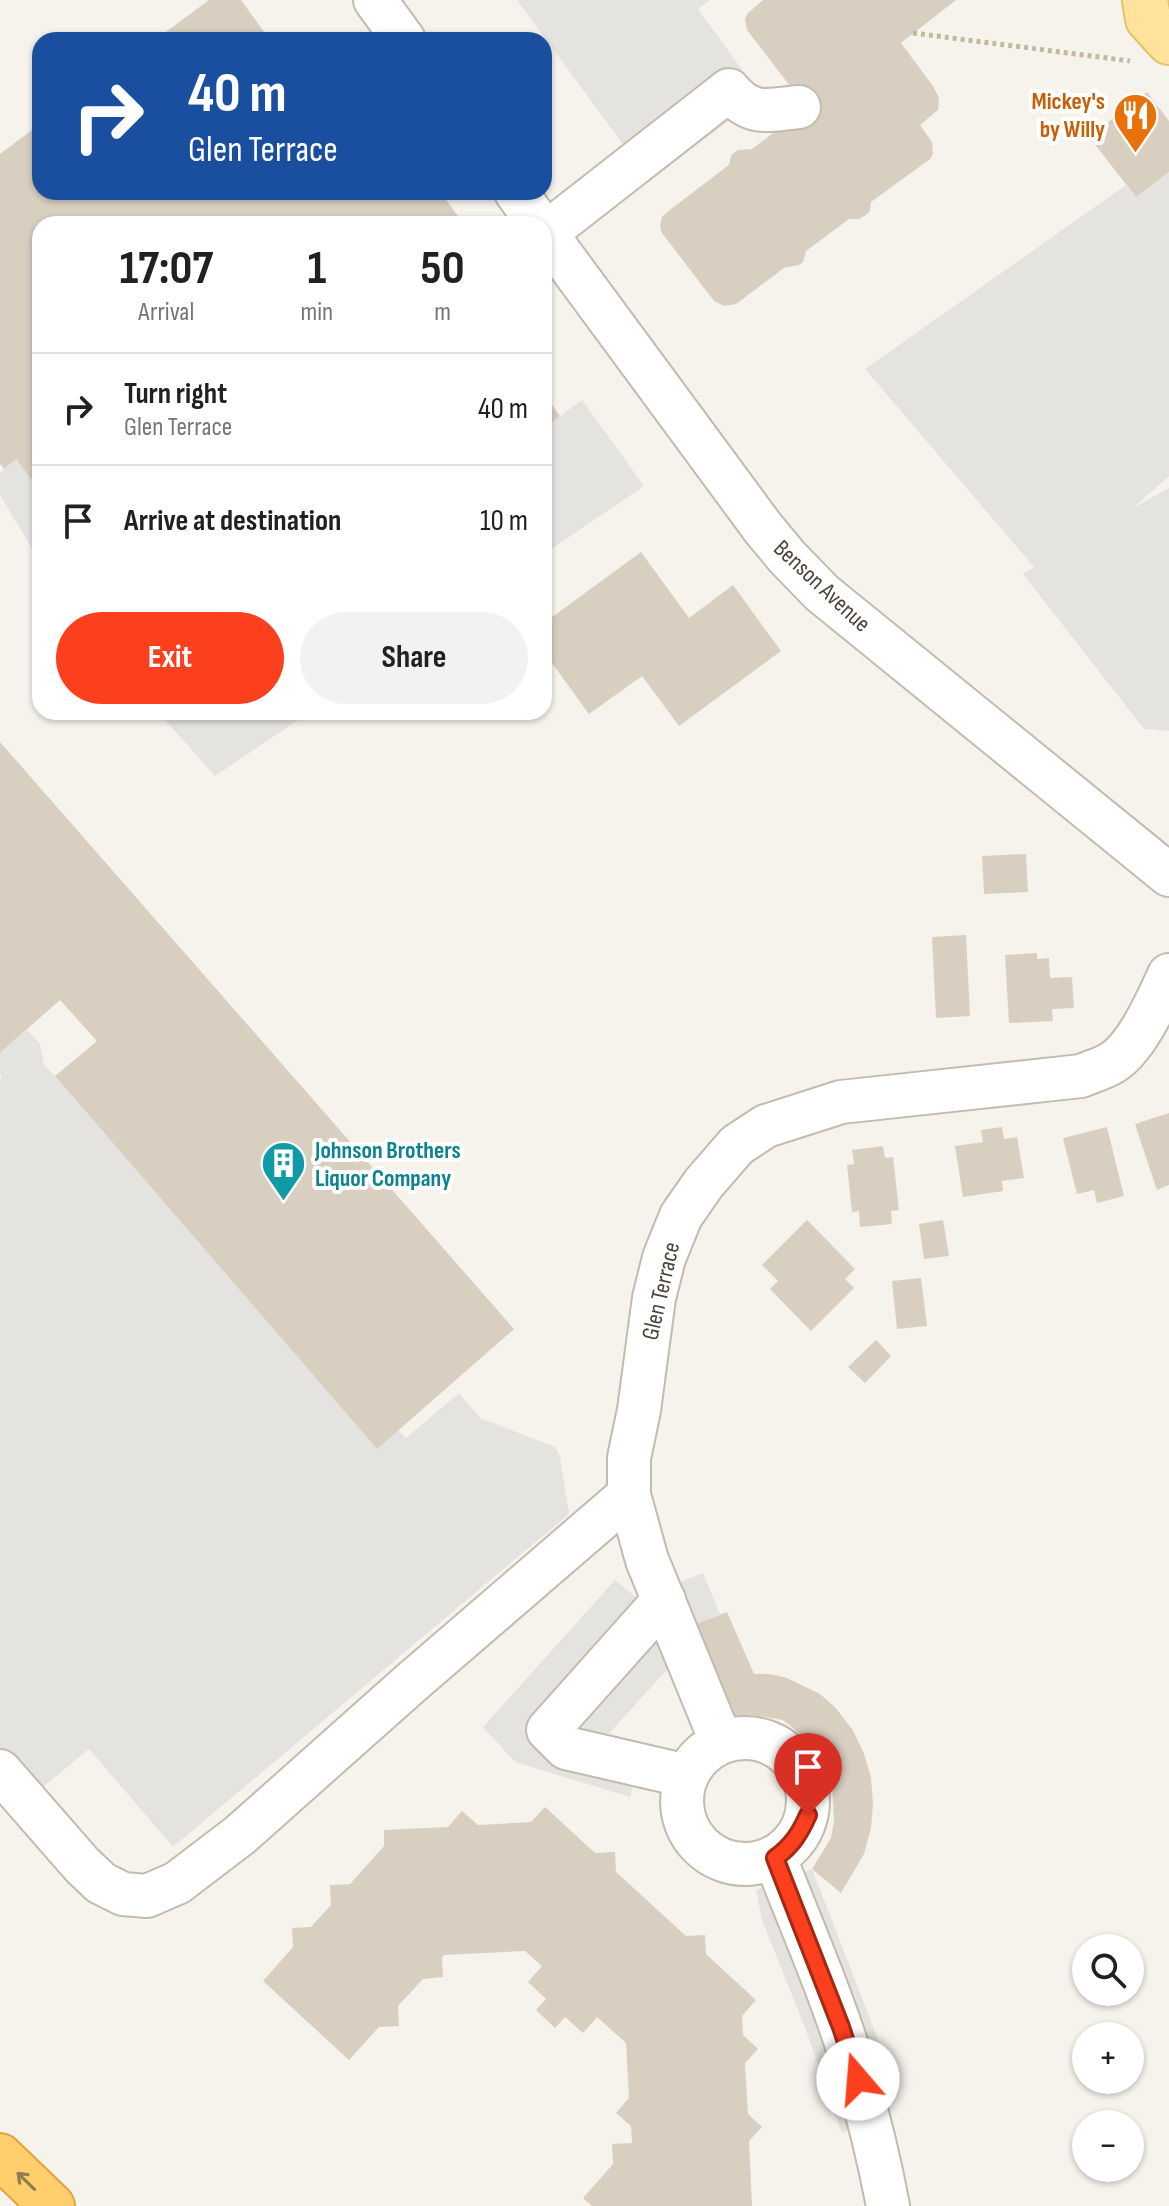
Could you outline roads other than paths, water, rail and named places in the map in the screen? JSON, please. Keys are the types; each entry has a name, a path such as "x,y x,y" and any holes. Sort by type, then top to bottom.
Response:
{"highway":[{"path":"0,2156 52,2206"}],"main road":[{"path":"1145,0 1151,52"}],"street":[{"path":"375,0 398,32"},
{"path":"552,222 729,90 756,111 799,107"},
{"name":"Benson Avenue","path":"552,241 763,528 822,593 1169,875"},
{"name":"Glen Terrace","path":"721,1741 647,1560 629,1495 629,1458 639,1410 654,1298 664,1258 681,1216 737,1145 766,1126 841,1102 1081,1076 1113,1063 1134,1040 1151,1014 1169,975"},
{"path":"0,1771 101,1883 123,1894 147,1896 177,1883 240,1835 629,1495"},
{"path":"664,1600 548,1730 566,1748 687,1776"},
{"path":"743,1737 764,1739 784,1749 806,1779 808,1815 799,1835 775,1858 754,1865 734,1864 713,1856 699,1845 687,1826 682,1790 687,1776 698,1757 721,1741 743,1737"},
{"path":"775,1858 858,2079 878,2152 888,2206"}],"place":[{"name":"Mickey's by Willy","path":"1136,154"},
{"name":"Johnson Brothers Liquor Company","path":"284,1203"}]}
